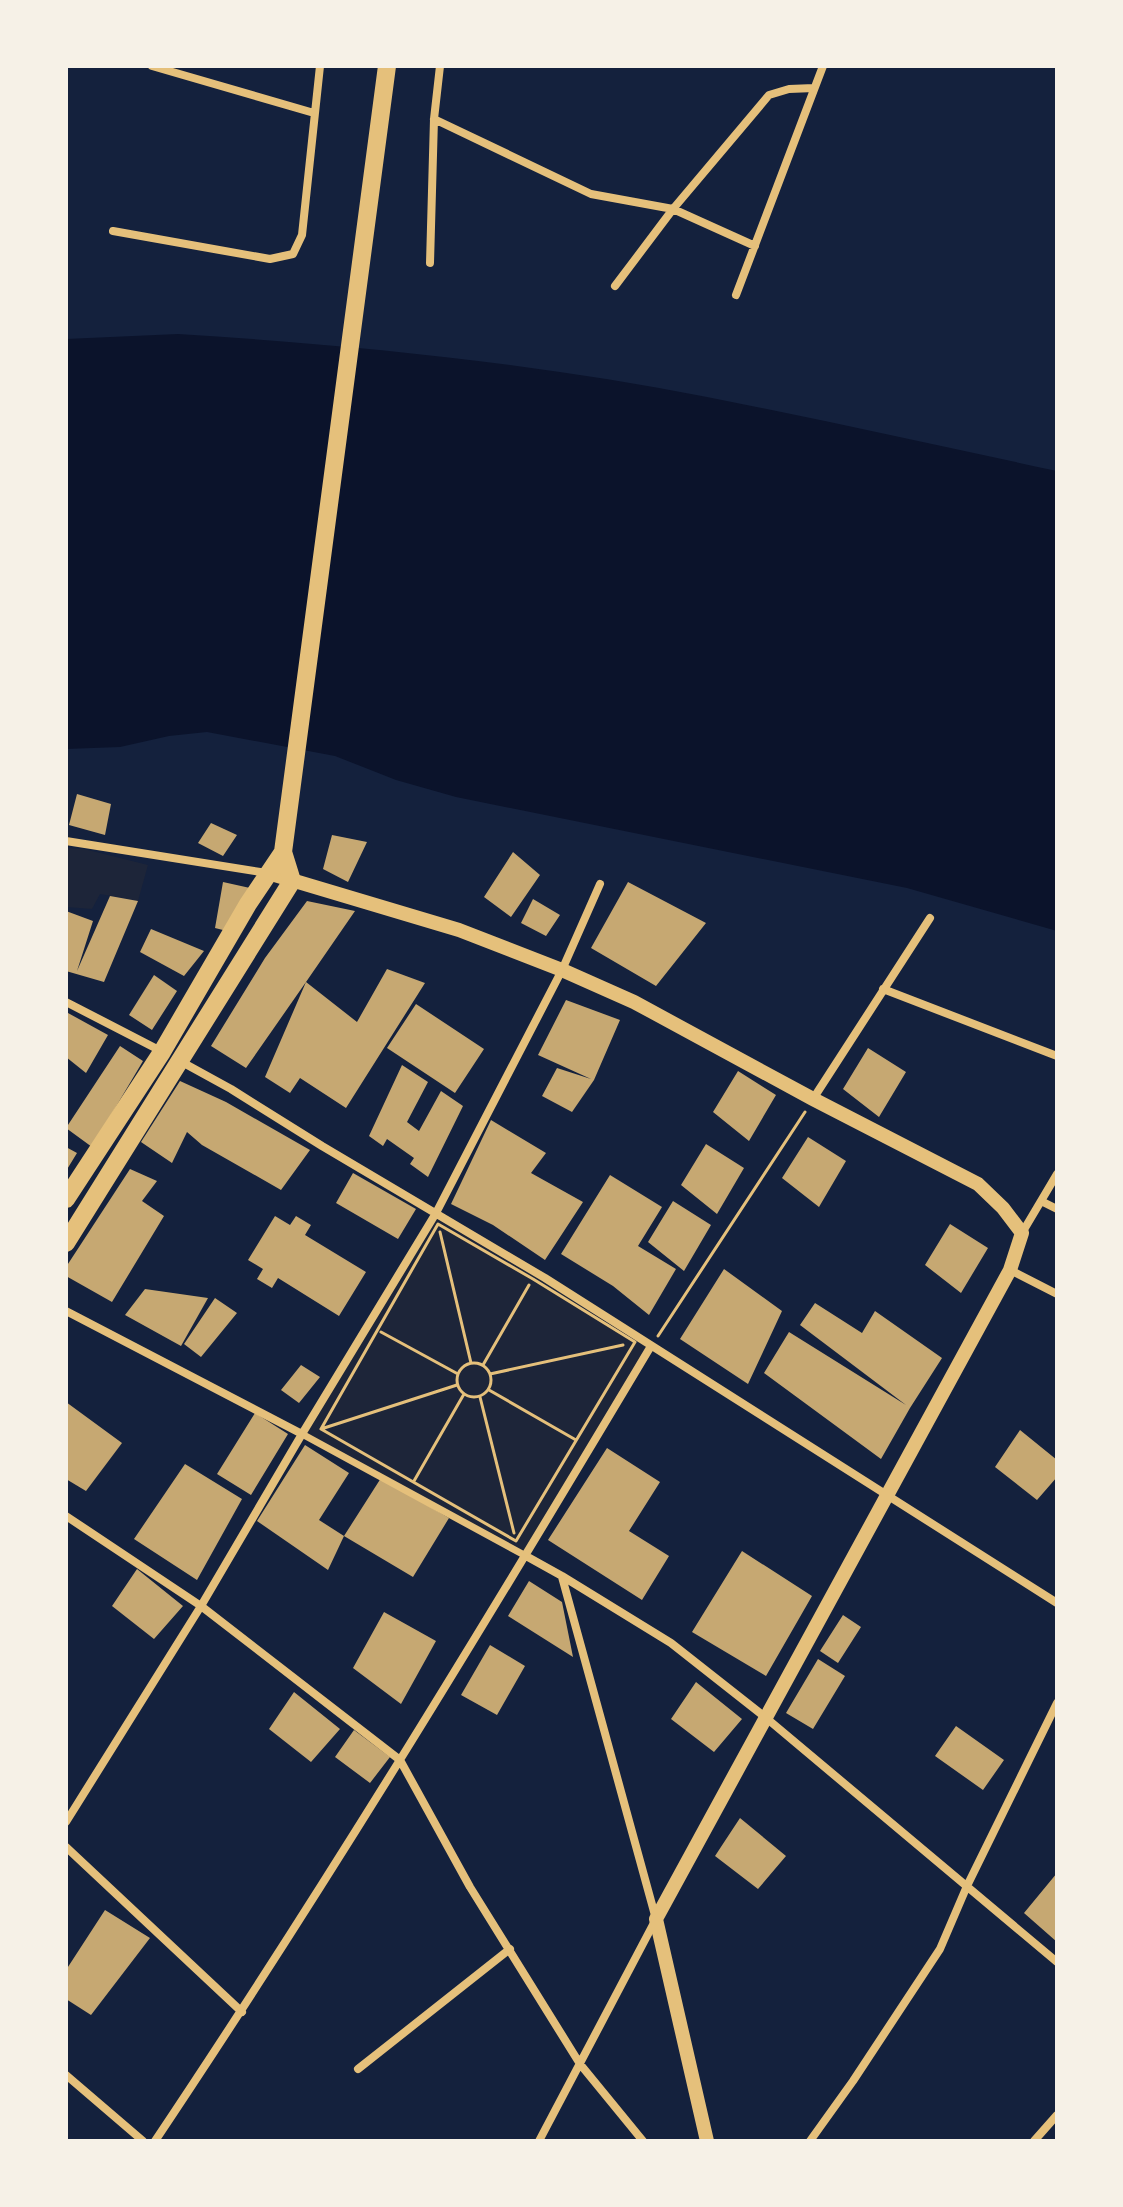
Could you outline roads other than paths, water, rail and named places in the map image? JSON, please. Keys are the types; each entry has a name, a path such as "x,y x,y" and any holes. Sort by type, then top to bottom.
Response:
{"main road":[{"path":"66,1199 162,1052 248,904 283,852 387,66"},
{"path":"66,1243 292,881 283,852"}],"street":[{"path":"152,66 314,113"},
{"path":"113,231 270,259 293,254 302,235 320,66"},
{"path":"430,263 434,119 440,66"},
{"path":"736,295 823,66"},
{"path":"615,286 673,209 769,95 789,89 814,88"},
{"path":"434,119 591,194 673,209 755,246"},
{"path":"66,841 268,873 459,930 562,970 634,1002 978,1184 1003,1208 1022,1233"},
{"path":"66,1822 201,1606 436,1213 562,970 600,884"},
{"path":"813,1099 930,918"},
{"path":"883,989 1057,1056"},
{"path":"66,1002 231,1089 559,1286 1057,1603"},
{"path":"539,2141 765,1717 1010,1270 1022,1233 1057,1174"},
{"path":"1041,1201 1057,1209"},
{"path":"1010,1270 1057,1294"},
{"path":"66,1311 526,1556 671,1643 765,1717 1057,1962"},
{"path":"155,2141 242,2012 400,1760 651,1346"},
{"path":"66,1516 201,1606 400,1760 470,1887 580,2064 643,2141"},
{"path":"562,1576 656,1919 707,2141"},
{"path":"810,2141 940,1949 967,1886 1057,1703"},
{"path":"66,1847 242,2012"},
{"path":"358,2069 510,1949"},
{"path":"66,2075 143,2141"},
{"path":"1034,2141 1057,2115"}]}
